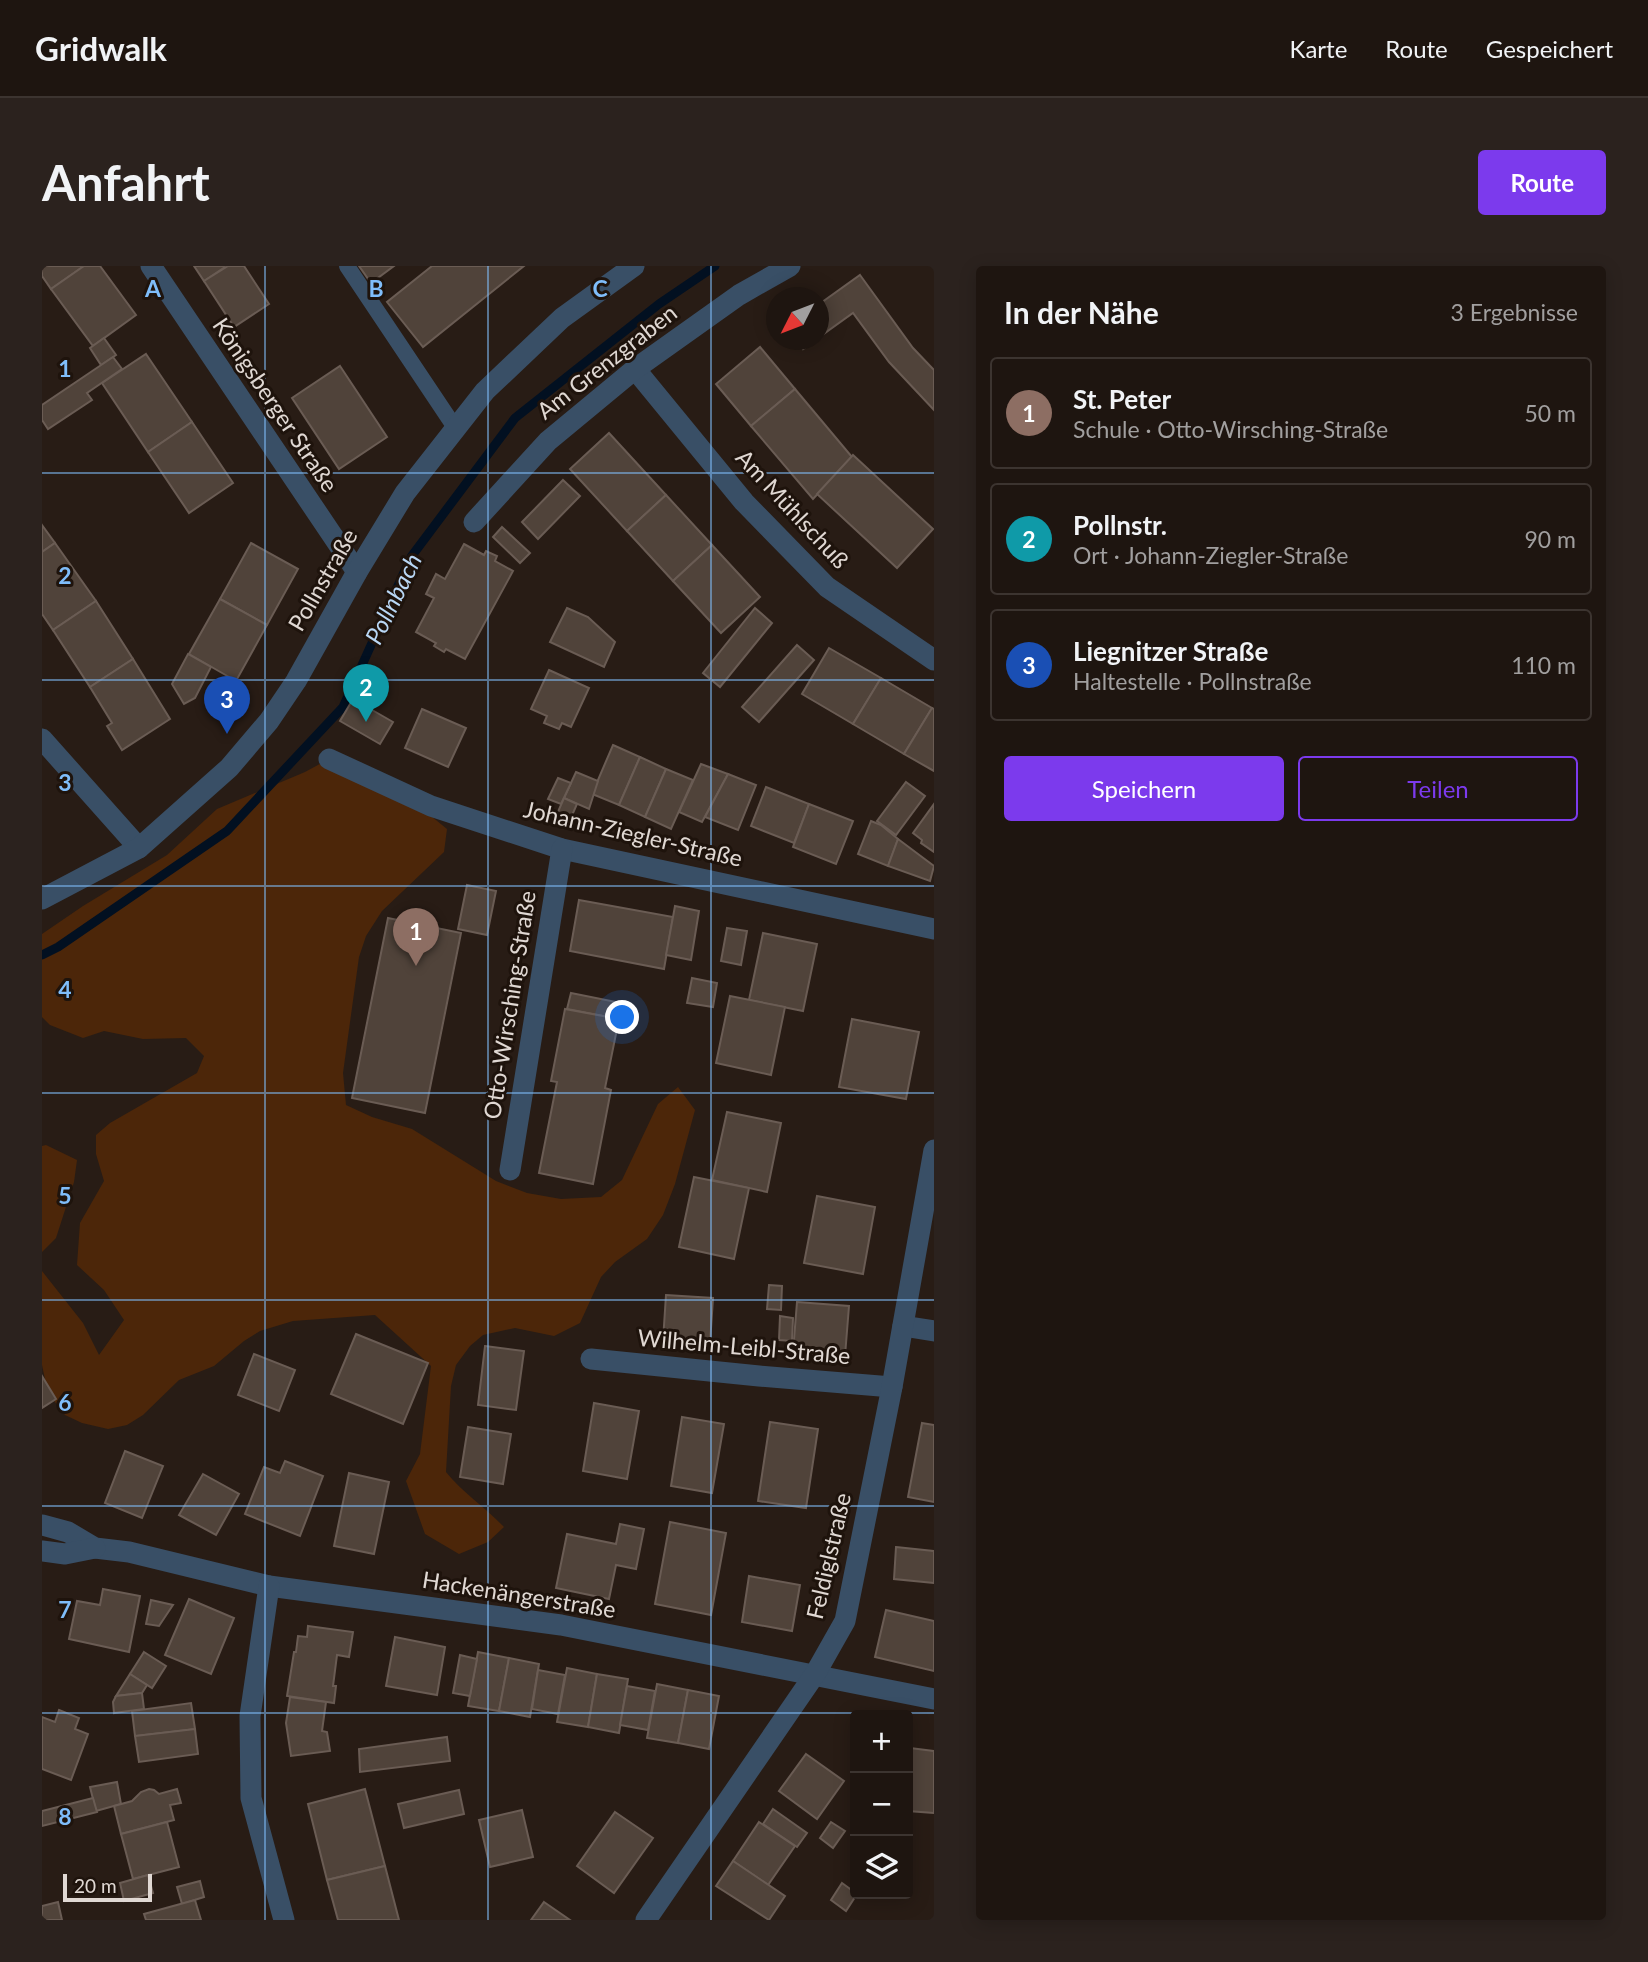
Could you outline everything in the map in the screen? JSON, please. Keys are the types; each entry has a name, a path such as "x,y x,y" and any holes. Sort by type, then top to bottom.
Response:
{"street":[{"name":"Königsberger Straße","path":"151,266 356,572"},
{"name":"Pollnstraße","path":"42,899 139,848 229,768 270,721 296,681 356,572 405,493 485,391 562,318 634,266"},
{"name":"Am Grenzgraben","path":"474,522 548,441 635,369 739,295 790,266"},
{"name":"Am Mühlschuß","path":"635,369 744,502 827,587 934,660"},
{"path":"42,738 139,848"},
{"name":"Johann-Ziegler-Straße","path":"329,759 431,806 562,849 934,929"},
{"name":"Otto-Wirsching-Straße","path":"510,1170 562,849"},
{"name":"Feldiglstraße","path":"646,1920 815,1674 845,1621 892,1387 934,1150"},
{"path":"903,1326 934,1331"},
{"name":"Wilhelm-Leibl-Straße","path":"591,1359 892,1387"},
{"name":"Hackenängerstraße","path":"42,1525 68,1532 94,1548"},
{"name":"Hackenängerstraße","path":"42,1551 65,1554 94,1548 128,1552 269,1586 561,1625 934,1699"},
{"path":"269,1586 250,1716 251,1798 284,1920"}],"lane":[{"path":"347,266 456,429"}],"shaded area":[{"path":"329,759 426,812 447,829 444,852 382,911 366,936 359,957 343,1073 346,1105 372,1117 412,1129 496,1181 527,1193 561,1199 601,1197 622,1180 658,1104 678,1087 695,1110 675,1184 663,1215 647,1239 615,1262 601,1277 580,1323 554,1336 515,1328 483,1335 470,1346 456,1365 451,1386 446,1472 504,1527 488,1542 459,1554 425,1534 406,1481 420,1454 431,1366 375,1315 293,1321 260,1331 214,1366 179,1380 143,1415 127,1425 108,1429 82,1423 65,1415 48,1393 42,1365 42,1271 83,1323 99,1355 124,1320 104,1290 77,1265 80,1223 104,1181 96,1154 96,1135 110,1123 197,1073 204,1056 186,1038 143,1039 104,1031 83,1038 50,1025 42,1017 42,934 167,855 217,809"},
{"path":"46,1145 77,1160 74,1182 56,1238 42,1252 42,1146"}],"building":[{"path":"42,266 84,266 51,289 42,276"},
{"path":"84,266 100,266 136,315 93,346 51,289"},
{"path":"194,266 224,266 225,267 204,281"},
{"path":"228,266 244,266 269,304 234,327 204,281"},
{"path":"359,266 394,266 371,283"},
{"path":"432,266 524,266 423,347 387,302"},
{"path":"860,275 913,348 934,370 934,410 889,362 853,313 829,330 829,297"},
{"path":"104,338 116,355 101,365 90,348"},
{"path":"760,347 795,389 751,426 716,384"},
{"path":"146,354 192,422 148,452 102,383"},
{"path":"113,357 122,369 87,393 92,400 48,429 42,420 42,405"},
{"path":"340,366 387,437 339,469 292,398"},
{"path":"795,389 852,457 813,499 751,426"},
{"path":"192,422 233,483 189,513 148,452"},
{"path":"609,433 666,495 627,531 570,469"},
{"path":"853,455 933,529 897,568 817,494"},
{"path":"563,480 580,496 538,539 522,522"},
{"path":"666,495 712,545 673,581 627,531"},
{"path":"42,525 55,543 42,552"},
{"path":"502,527 530,553 520,563 493,537"},
{"path":"55,543 96,601 53,630 42,614 42,552"},
{"path":"251,543 298,569 267,625 220,599"},
{"path":"464,544 484,555 486,551 497,556 495,561 513,571 465,659 446,649 444,652 434,646 436,643 416,632 434,598 426,594 436,574 445,579"},
{"path":"712,545 760,597 721,633 673,581"},
{"path":"220,599 267,625 236,681 189,654"},
{"path":"96,601 133,659 90,687 53,630"},
{"path":"567,608 588,617 615,642 604,667 550,642"},
{"path":"755,608 772,623 720,687 703,673"},
{"path":"797,645 814,660 759,722 742,707"},
{"path":"829,648 881,678 853,724 802,694"},
{"path":"188,654 211,667 195,698 184,704 172,684"},
{"path":"133,659 170,719 122,750 107,726 112,723 90,687"},
{"path":"549,670 589,688 571,727 562,723 559,729 544,723 547,716 531,709"},
{"path":"881,678 932,708 904,754 853,724"},
{"path":"353,699 393,722 380,744 340,721"},
{"path":"932,708 934,709 934,771 904,754"},
{"path":"422,709 466,728 448,767 405,748"},
{"path":"613,745 640,757 619,805 592,794"},
{"path":"640,757 666,769 645,817 619,805"},
{"path":"701,764 728,774 702,822 679,812"},
{"path":"666,769 693,780 671,829 645,817"},
{"path":"576,772 598,781 589,809 564,798"},
{"path":"728,774 756,785 738,830 705,817"},
{"path":"558,778 571,783 561,804 548,799"},
{"path":"906,782 925,796 896,835 877,821"},
{"path":"766,787 809,804 794,843 751,826"},
{"path":"564,798 577,804 570,820 557,814"},
{"path":"809,804 853,821 836,864 793,847"},
{"path":"934,804 934,852 913,833"},
{"path":"871,821 881,825 898,839 888,866 858,854"},
{"path":"898,839 934,866 930,881 888,866"},
{"path":"467,885 496,891 487,935 458,929"},
{"path":"579,900 673,917 664,969 570,951"},
{"path":"675,906 699,911 691,960 666,955"},
{"path":"388,918 461,933 425,1113 352,1098"},
{"path":"727,928 747,931 741,965 721,961"},
{"path":"763,933 817,944 803,1011 749,1000"},
{"path":"692,978 717,983 713,1007 687,1003"},
{"path":"571,993 621,1003 619,1019 567,1009"},
{"path":"730,996 785,1007 771,1075 716,1063"},
{"path":"565,1009 619,1019 605,1088 611,1090 593,1184 539,1173 557,1082 551,1081"},
{"path":"852,1019 919,1032 906,1099 839,1087"},
{"path":"727,1112 781,1123 767,1192 712,1180"},
{"path":"694,1177 749,1188 734,1259 679,1247"},
{"path":"817,1196 875,1207 863,1274 804,1263"},
{"path":"769,1285 782,1286 781,1310 767,1309"},
{"path":"666,1295 713,1298 710,1344 663,1341"},
{"path":"797,1302 849,1306 845,1356 793,1352"},
{"path":"780,1316 793,1318 792,1341 779,1340"},
{"path":"356,1334 428,1363 403,1424 331,1394"},
{"path":"485,1346 524,1351 516,1410 478,1405"},
{"path":"254,1354 295,1370 279,1411 238,1395"},
{"path":"42,1376 56,1399 42,1408"},
{"path":"594,1403 639,1411 627,1479 583,1471"},
{"path":"682,1417 724,1424 712,1493 671,1486"},
{"path":"770,1422 818,1429 806,1508 758,1501"},
{"path":"922,1423 934,1425 934,1502 908,1497"},
{"path":"468,1427 511,1434 503,1484 460,1477"},
{"path":"125,1451 163,1466 142,1518 105,1503"},
{"path":"285,1461 323,1476 300,1536 245,1514 264,1467 280,1473"},
{"path":"349,1473 389,1482 374,1554 334,1546"},
{"path":"203,1474 239,1494 216,1535 179,1515"},
{"path":"670,1522 726,1533 711,1615 655,1604"},
{"path":"620,1524 644,1529 636,1569 616,1565 609,1599 556,1588 567,1534 616,1544"},
{"path":"896,1547 934,1551 934,1583 894,1579"},
{"path":"749,1576 800,1585 792,1631 742,1622"},
{"path":"103,1589 140,1596 129,1652 69,1639 77,1601 100,1605"},
{"path":"189,1599 234,1618 211,1674 165,1655"},
{"path":"151,1600 173,1605 159,1626 146,1624"},
{"path":"886,1610 934,1621 934,1671 875,1657"},
{"path":"308,1626 353,1632 349,1657 337,1655 334,1703 287,1696 298,1636 307,1637"},
{"path":"395,1637 445,1647 437,1695 386,1686"},
{"path":"144,1652 166,1666 152,1688 130,1674"},
{"path":"478,1652 509,1658 499,1711 468,1706"},
{"path":"460,1655 477,1659 470,1696 453,1693"},
{"path":"509,1658 539,1664 530,1717 499,1711"},
{"path":"567,1668 597,1674 588,1727 557,1722"},
{"path":"538,1670 565,1675 558,1714 532,1709"},
{"path":"130,1674 147,1685 142,1693 116,1696"},
{"path":"597,1674 628,1679 619,1733 588,1727"},
{"path":"657,1684 688,1690 678,1743 647,1738"},
{"path":"627,1686 655,1691 648,1730 620,1725"},
{"path":"688,1690 719,1696 709,1749 678,1743"},
{"path":"142,1693 144,1709 114,1713 113,1702 116,1696"},
{"path":"290,1697 326,1702 322,1731 327,1732 330,1751 291,1756 286,1723"},
{"path":"191,1703 195,1729 135,1736 132,1711"},
{"path":"59,1710 79,1718 75,1729 88,1734 71,1780 42,1769 42,1717 55,1722"},
{"path":"195,1729 198,1754 139,1762 135,1736"},
{"path":"447,1737 450,1761 360,1772 359,1749"},
{"path":"913,1748 934,1751 934,1813 913,1811"},
{"path":"806,1754 844,1781 817,1819 779,1791"},
{"path":"117,1782 121,1804 96,1811 90,1787"},
{"path":"149,1789 159,1794 177,1789 181,1803 170,1805 174,1820 121,1834 114,1806 132,1801 141,1792"},
{"path":"365,1789 385,1866 327,1880 308,1804"},
{"path":"459,1790 464,1814 404,1828 398,1804"},
{"path":"93,1798 97,1812 42,1826 42,1811"},
{"path":"773,1809 807,1833 797,1847 763,1824"},
{"path":"522,1810 533,1857 490,1867 479,1820"},
{"path":"615,1812 653,1838 614,1893 577,1866"},
{"path":"167,1822 179,1867 133,1879 121,1834"},
{"path":"759,1822 795,1846 768,1885 733,1861"},
{"path":"831,1822 845,1831 833,1848 820,1838"},
{"path":"733,1861 785,1896 769,1920 716,1886"},
{"path":"385,1866 399,1920 338,1920 327,1880"},
{"path":"148,1875 153,1893 124,1901 120,1883"},
{"path":"200,1881 204,1897 182,1904 177,1887"},
{"path":"842,1883 850,1889 850,1899 854,1899 846,1911 831,1900"},
{"path":"195,1900 201,1920 146,1920 144,1914"},
{"path":"58,1902 62,1920 42,1920 42,1906"},
{"path":"544,1902 570,1920 531,1920"}],"waterway":[{"name":"Pollnbach","path":"42,955 58,947 227,831 343,707 411,557 515,418 659,304 715,266"}],"place":[{"name":"Pollnstr.","path":"366,722"},
{"name":"Liegnitzer Straße","path":"227,734"},
{"name":"St. Peter","path":"416,966"}]}
